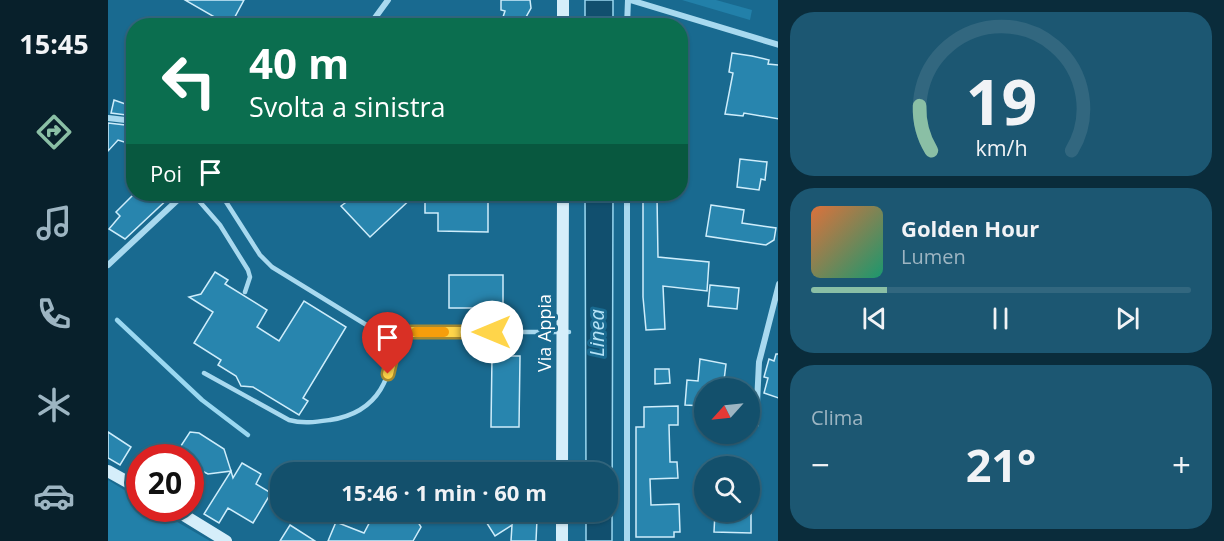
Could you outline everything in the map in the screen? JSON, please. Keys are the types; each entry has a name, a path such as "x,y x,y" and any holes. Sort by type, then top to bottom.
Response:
{"main road":[{"path":"563,0 563,18"},
{"name":"Via Appia","path":"562,462 566,332 563,201"},
{"path":"108,471 126,481"},
{"path":"195,522 226,541"},
{"path":"561,541 562,522"}],"street":[{"path":"375,18 388,0"},
{"path":"628,18 629,0 778,45"},
{"path":"108,118 126,120"},
{"path":"108,265 177,201"},
{"path":"627,201 627,541"},
{"path":"758,378 759,362 778,284"}],"lane":[{"path":"200,201 220,225 248,270 250,277 245,292"},
{"path":"225,201 260,255 272,267 366,326 380,331 398,332 566,332"},
{"path":"204,373 289,420 304,423 343,418 362,410 381,389 391,366 398,332"}],"shaded area":[{"path":"682,0 716,0 752,10 750,20"},
{"path":"108,480 126,491 126,522 177,522 210,541 108,541"}],"water":[{"path":"585,0 613,0 613,18 585,18"},
{"name":"Linea","path":"585,201 613,201 612,462 586,462"},
{"path":"586,522 612,522 612,541 586,541"}],"building":[{"path":"185,0 244,0 234,18 216,18"},
{"path":"501,0 530,0 531,8 525,18 503,18 505,11 501,10"},
{"path":"732,53 769,60 768,64 778,65 778,119 744,113 743,116 725,114 733,73 729,72"},
{"path":"114,100 126,104 126,115 111,113"},
{"path":"108,123 126,125 126,142 118,140 108,151"},
{"path":"740,159 767,162 765,180 761,179 759,190 737,187"},
{"path":"127,201 166,201 125,239 109,229 120,216 116,212"},
{"path":"343,201 409,201 370,237 341,206 345,203"},
{"path":"425,201 488,201 488,232 438,231 438,213 425,213"},
{"path":"643,201 657,201 658,257 709,262 707,291 663,286 665,329 646,330 643,297"},
{"path":"711,205 744,210 742,223 776,228 774,240 766,245 706,236"},
{"path":"215,272 228,280 225,284 267,310 257,327 279,341 304,301 346,327 303,398 308,401 299,415 253,387 241,386 236,376 218,365 221,360 194,343 213,312 189,297 201,294"},
{"path":"449,275 503,275 503,308 449,308"},
{"path":"710,285 739,288 737,309 708,306"},
{"path":"778,354 778,398 764,393 768,378 764,377 769,359 774,361"},
{"path":"492,356 520,356 519,427 491,427"},
{"path":"700,359 726,364 724,378 698,378"},
{"path":"655,369 669,369 670,383 655,384"},
{"path":"687,380 694,381 694,405 685,405"},
{"path":"678,406 678,425 669,425 670,462 677,462 678,478 650,479 651,505 679,504 680,532 674,532 674,537 636,537 636,427 644,427 644,407"},
{"path":"108,432 126,444 126,455 120,465 108,458"},
{"path":"190,432 199,433 224,449 231,471 208,474 204,472 204,444 182,444"},
{"path":"242,463 261,474 256,484 270,492 253,523 228,508 219,523 204,514 231,471 233,478"},
{"path":"336,522 364,533 370,522 418,522 421,527 413,541 328,541"},
{"path":"486,522 537,522 536,541 511,541 512,525 495,536"},
{"path":"714,522 751,522 751,533 714,532"},
{"path":"290,525 315,541 280,541"}],"waterway":[{"path":"117,320 202,400 248,435"}],"slow traffic":[{"path":"416,332 444,332"}],"route":[{"path":"388,374 398,332 492,332"}]}
